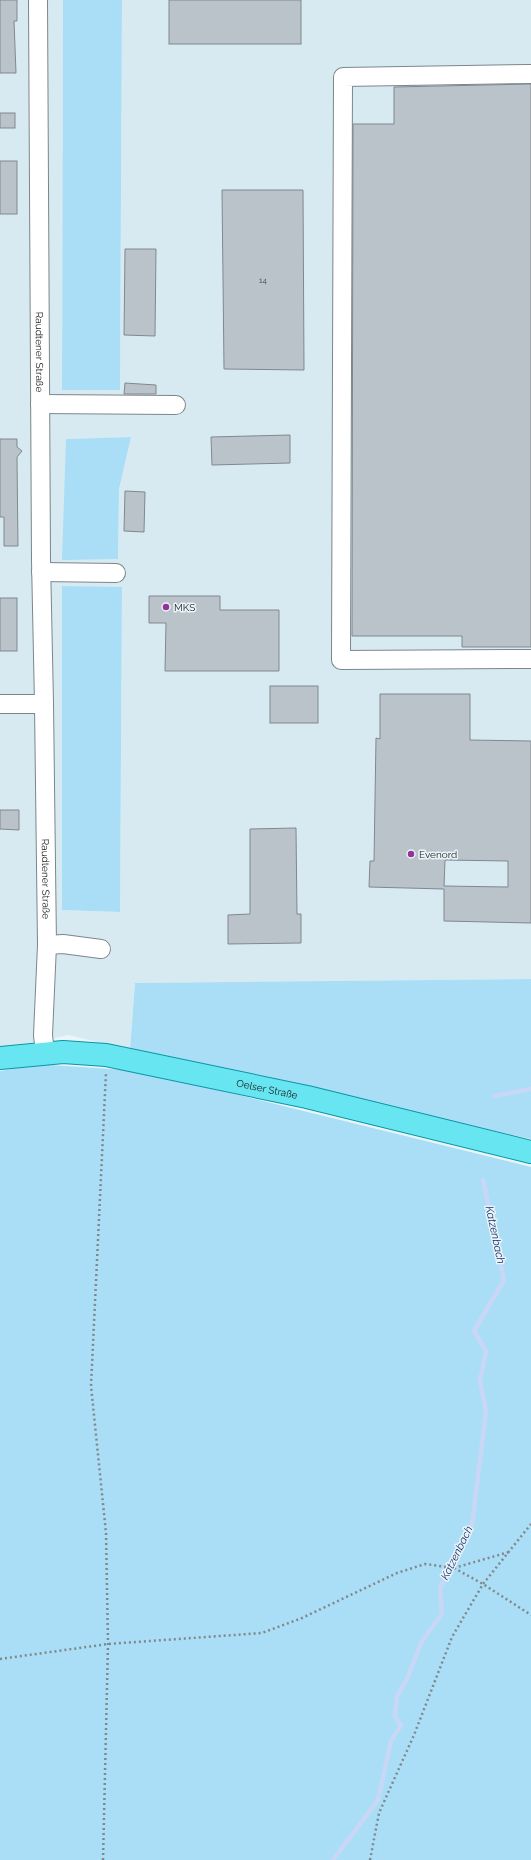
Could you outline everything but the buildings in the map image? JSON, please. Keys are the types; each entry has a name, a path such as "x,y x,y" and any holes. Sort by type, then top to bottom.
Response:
{"main road":[{"name":"Oelser Straße","path":"0,1058 46,1054 83,1053 106,1056 307,1098 531,1152"}],"street":[{"name":"Raudtener Straße","path":"38,0 41,572 47,945 43,1035 46,1054"},
{"path":"531,74 343,77 341,660 531,659"},
{"path":"40,404 176,404"},
{"path":"41,572 116,573"},
{"path":"0,704 44,704"},
{"path":"47,945 63,944 101,949"}],"path":[{"path":"103,1860 108,1644 106,1532 91,1386 106,1056"},
{"path":"370,1860 379,1813 414,1735 452,1637 483,1584 531,1524"},
{"path":"454,1568 510,1552"},
{"path":"0,1659 108,1644 262,1633 302,1618 397,1572 425,1564 454,1568 483,1584 531,1615"}],"shaded area":[{"path":"0,0 63,0 62,390 120,389 122,0 531,0 531,979 135,983 130,1050 69,1035 0,1049","holes":["131,437 119,489 118,559 66,439","62,586 122,588 120,912 62,910"]},
{"path":"63,0 122,0 120,390 62,390"},
{"path":"131,437 119,489 118,559 62,560 66,439"},
{"path":"62,586 122,587 120,912 62,910"},
{"path":"531,979 531,1139 130,1050 135,983"},
{"path":"36,1064 141,1071 531,1167 531,1860 0,1860 0,1071"}],"waterway":[{"name":"Katzenbach","path":"494,1096 531,1089"},
{"name":"Katzenbach","path":"333,1860 378,1800 391,1741 401,1725 395,1716 397,1696 407,1679 422,1641 442,1614 440,1588 472,1525 486,1411 480,1381 486,1351 474,1331 504,1280 483,1180"}],"place":[{"name":"MKS","path":"166,607"},
{"name":"Evenord","path":"411,854"}]}
